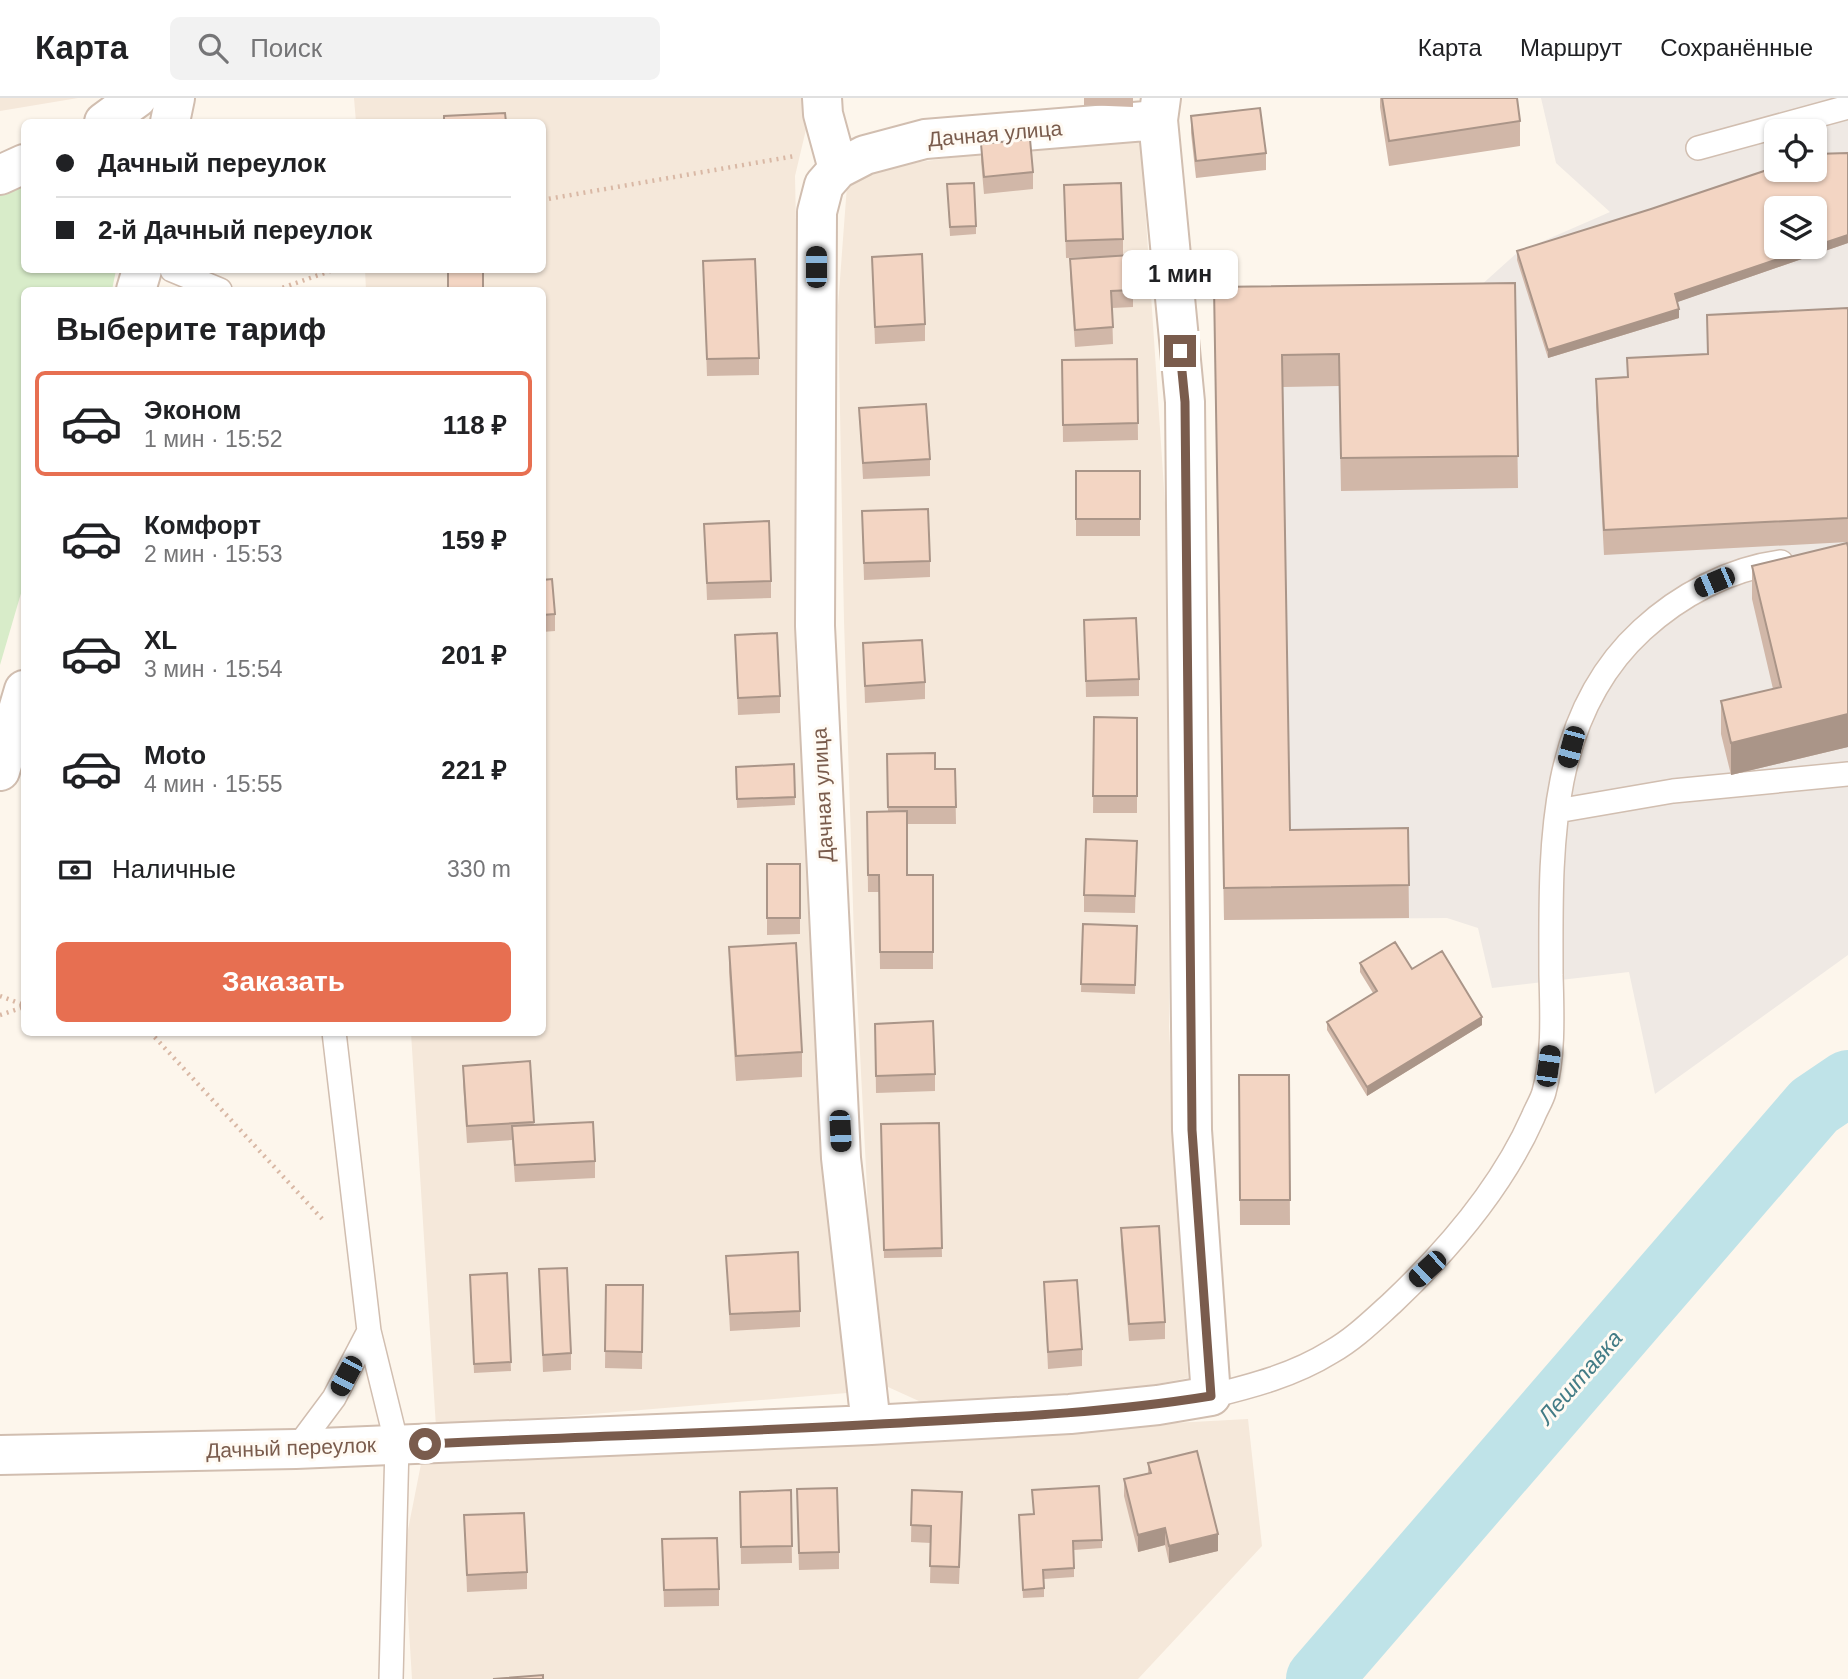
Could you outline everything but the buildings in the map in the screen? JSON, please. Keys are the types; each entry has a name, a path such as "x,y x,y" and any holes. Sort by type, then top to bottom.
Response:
{"street":[{"path":"105,114 137,98"},
{"path":"171,119 175,98"},
{"path":"822,98 822,114 838,169"},
{"path":"1159,109 1185,402 1192,1130 1211,1396"},
{"name":"Дачная улица","path":"871,1425 841,1158 815,626 817,212 824,185 838,169 865,155 925,139 1159,109"},
{"path":"0,771 21,700"},
{"name":"Дачный переулок","path":"0,1455 296,1449 871,1425 1070,1414 1158,1405 1211,1396"}],"lane":[{"path":"1698,148 1848,107"},
{"path":"179,273 213,287"},
{"path":"1211,1396 1263,1383 1299,1369 1359,1334 1427,1269 1492,1190 1524,1137 1544,1092 1552,1039 1551,866 1560,788 1576,726 1600,676 1622,647 1658,615 1697,589 1731,575 1775,563 1799,560"},
{"path":"1557,811 1673,791 1848,774"},
{"path":"334,1036 369,1331 397,1445 391,1679"},
{"path":"296,1449 334,1398 369,1331"}],"path":[{"path":"546,199 806,154 838,169"},
{"path":"285,287 324,273"},
{"path":"0,996 21,1005"},
{"path":"0,1015 21,1007"},
{"path":"154,1036 361,1261"}],"shaded area":[{"path":"0,98 78,98 0,111"},
{"path":"354,98 811,98 812,104 795,176 795,655 814,965 847,1393 436,1427 411,1036 546,1036 546,287 366,287 365,273 546,273 546,119 356,119"},
{"path":"1541,98 1848,98 1848,955 1655,1094 1629,972 1492,988 1478,928 1447,918 1224,920 1214,319 1375,286 1469,296 1518,252 1610,212 1556,163"},
{"path":"1140,131 1168,548 1169,1027 1188,1378 1090,1397 921,1402 877,1382 854,937 844,621 838,306 848,172"},
{"path":"1248,1419 1262,1546 1138,1679 412,1679 404,1550 421,1464"}],"green space":[{"path":"21,178 21,273 115,273 113,287 21,287 21,593 0,665 0,188"}],"waterway":[{"name":"Лештавка","path":"1319,1679 1814,1106 1848,1083"}],"route":[{"path":"425,1444 1070,1414 1158,1405 1211,1396 1192,1130 1185,402 1180,351"}]}
